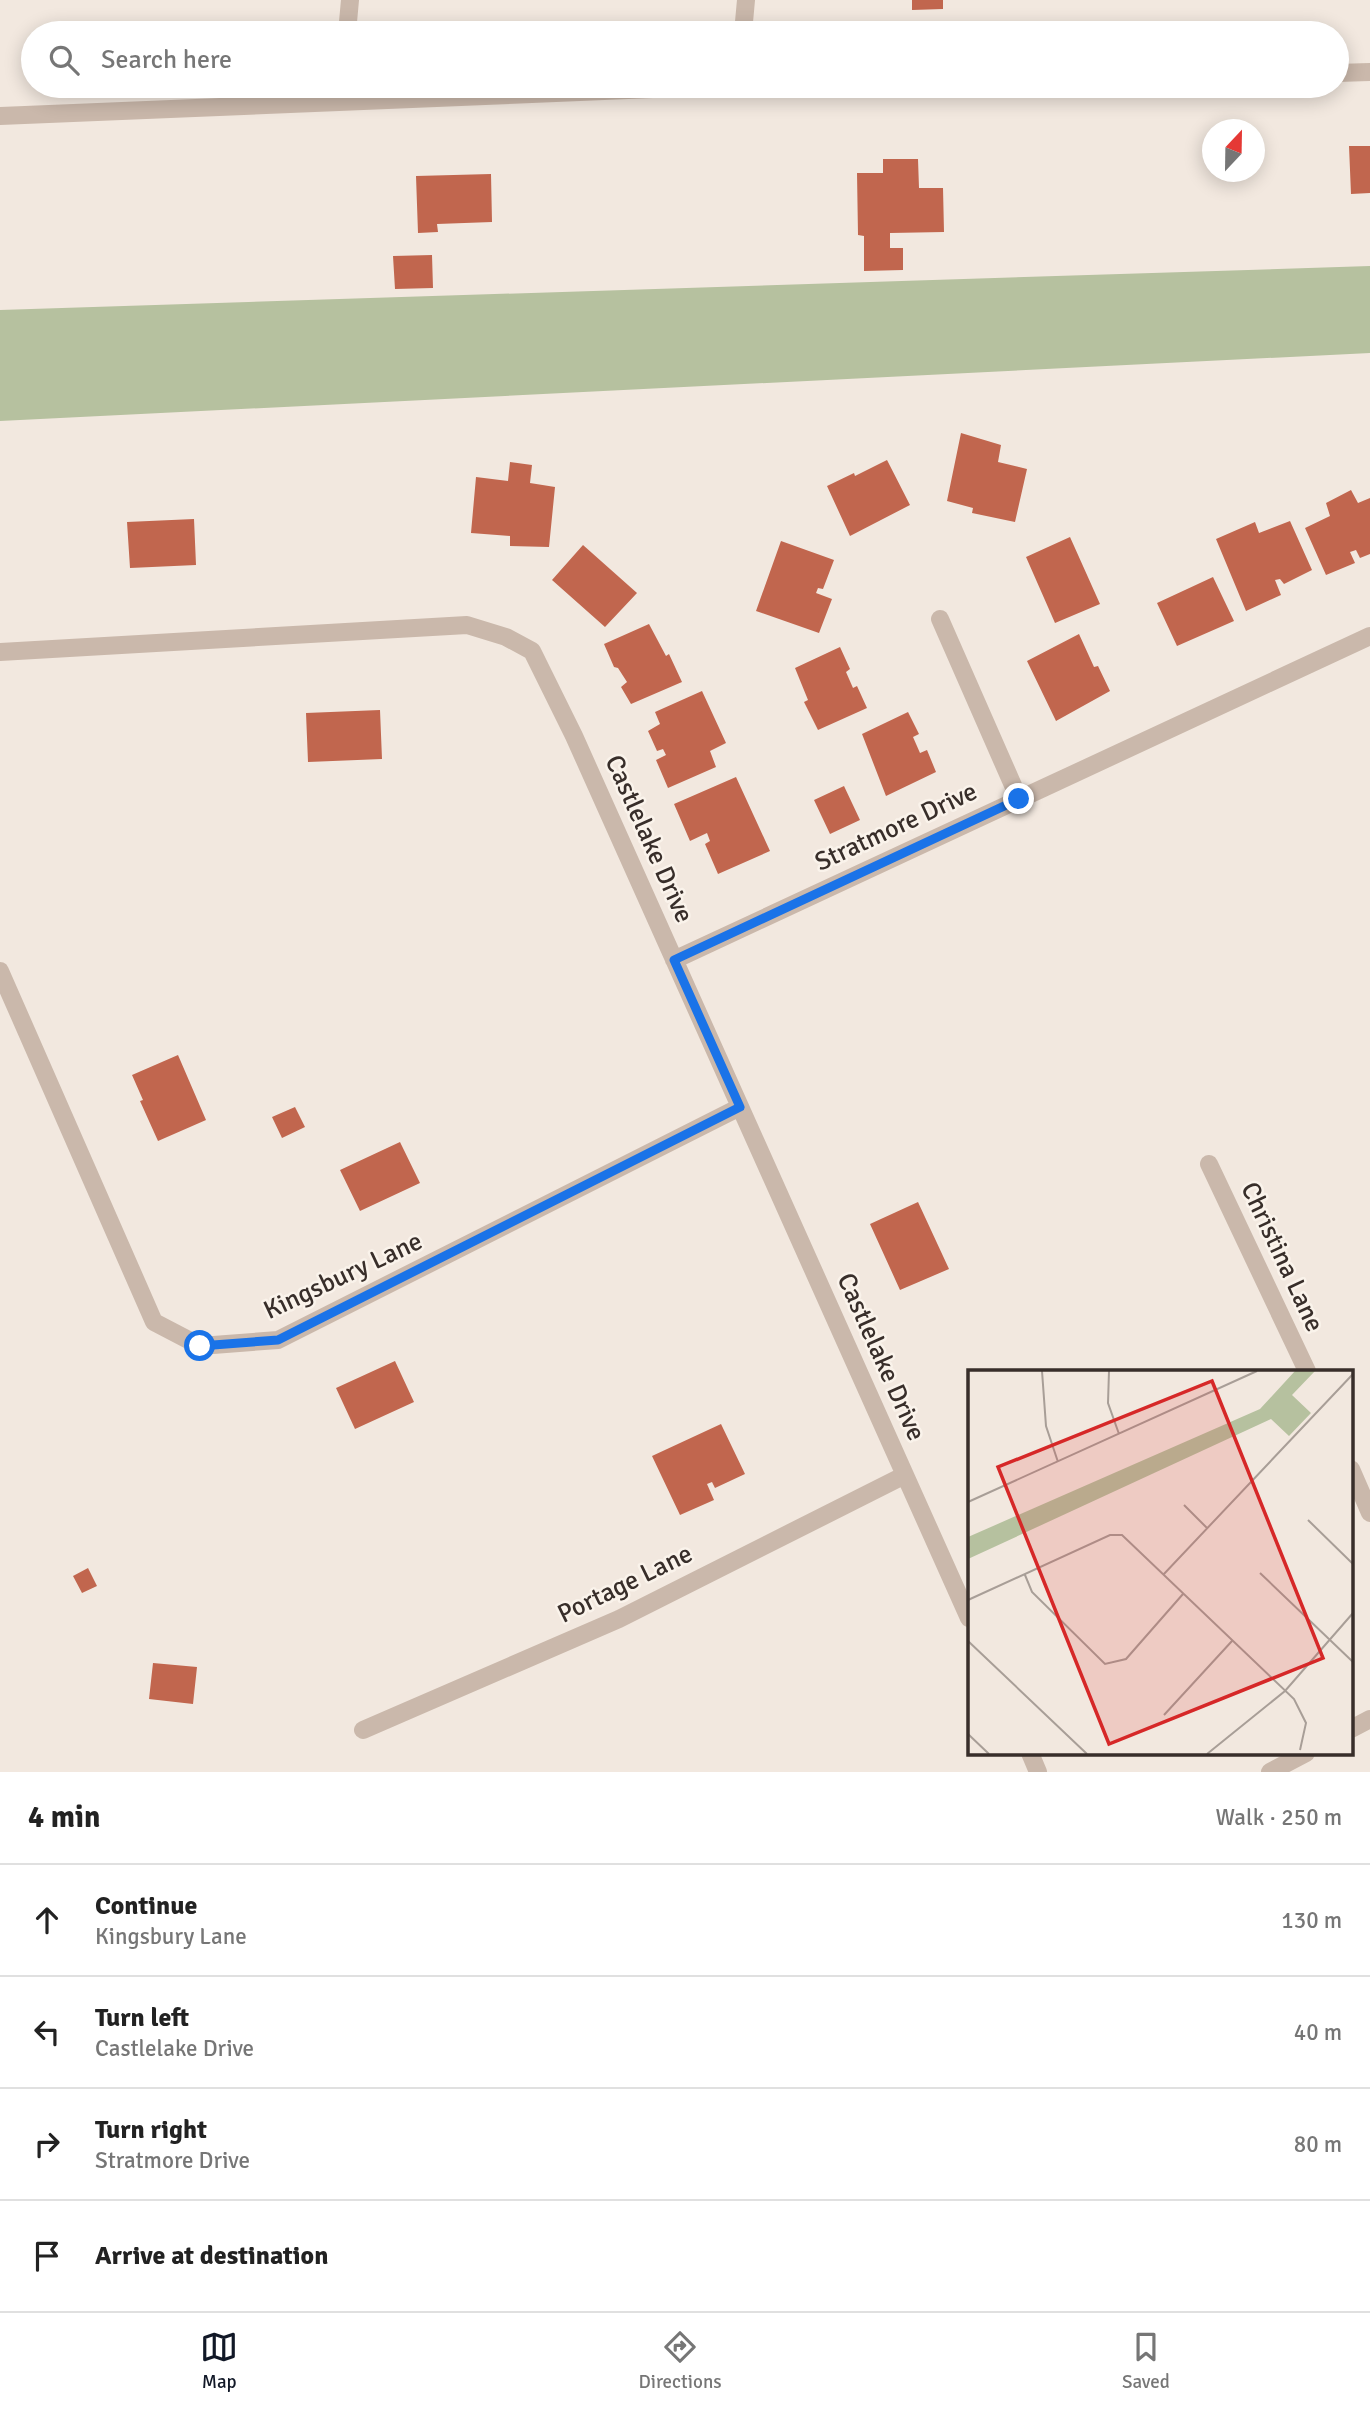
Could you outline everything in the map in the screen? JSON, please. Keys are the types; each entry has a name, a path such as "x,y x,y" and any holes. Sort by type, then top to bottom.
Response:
{"street":[{"path":"348,21 350,0"},
{"path":"744,21 746,0"},
{"path":"1349,73 1370,72"},
{"path":"0,116 281,98"},
{"path":"940,620 1019,799"},
{"name":"Castlelake Drive","path":"0,652 467,625 506,637 532,652 574,736 968,1616"},
{"name":"Stratmore Drive","path":"674,960 1370,636"},
{"name":"Kingsbury Lane","path":"0,971 154,1322 200,1346 278,1340 740,1107"},
{"name":"Christina Lane","path":"1209,1164 1307,1370"},
{"path":"1352,1471 1370,1513"},
{"name":"Portage Lane","path":"363,1730 619,1619 905,1475"},
{"path":"1352,1728 1370,1719"},
{"path":"1031,1755 1038,1772"},
{"path":"1270,1772 1302,1755"}],"green space":[{"path":"1370,266 1370,353 0,421 0,310"}],"building":[{"path":"912,0 943,0 943,9 912,10"},
{"path":"1349,146 1370,146 1370,193 1351,194"},
{"path":"883,159 918,159 919,188 943,188 944,232 890,233 890,248 903,248 903,270 864,271 864,236 858,235 857,173 883,173"},
{"path":"491,174 492,222 437,224 438,232 418,233 416,176"},
{"path":"432,255 433,288 395,289 393,256"},
{"path":"961,433 1001,445 998,462 1027,469 1015,522 972,513 973,508 947,501"},
{"path":"887,460 910,505 850,536 827,486"},
{"path":"510,462 532,465 530,483 555,487 549,547 510,546 510,536 471,533 476,477 508,481"},
{"path":"1351,490 1358,503 1370,498 1370,554 1360,558 1356,550 1350,552 1355,563 1326,575 1305,528 1330,516 1326,503"},
{"path":"194,519 196,565 130,568 127,522"},
{"path":"1290,521 1312,570 1284,584 1280,579 1275,580 1281,595 1246,611 1216,539 1255,522 1259,533"},
{"path":"1070,537 1100,604 1055,623 1026,557"},
{"path":"781,541 834,560 823,589 818,588 816,593 832,599 819,633 756,611"},
{"path":"583,545 637,593 605,627 552,580"},
{"path":"1213,577 1234,621 1177,646 1157,603"},
{"path":"649,624 666,656 669,654 682,682 631,704 621,687 627,682 618,668 614,667 604,644"},
{"path":"1079,634 1094,667 1098,666 1110,691 1056,721 1027,661"},
{"path":"840,647 850,669 846,672 853,688 857,686 867,708 818,730 804,702 808,700 795,668"},
{"path":"702,691 726,743 710,751 716,767 668,788 656,760 666,755 663,749 657,751 648,731 660,724 655,712"},
{"path":"380,710 382,759 308,762 306,713"},
{"path":"908,712 919,734 913,737 920,753 927,750 936,772 886,796 862,734"},
{"path":"736,777 770,851 718,874 705,844 710,841 707,833 690,841 674,804"},
{"path":"844,786 860,820 830,834 814,800"},
{"path":"178,1055 206,1120 158,1141 132,1075"},
{"path":"295,1107 305,1127 282,1138 272,1117"},
{"path":"400,1142 420,1183 360,1211 340,1170"},
{"path":"918,1202 949,1269 900,1290 870,1224"},
{"path":"395,1361 414,1402 355,1429 336,1388"},
{"path":"721,1424 745,1474 715,1488 712,1482 707,1484 714,1500 680,1515 652,1456"},
{"path":"88,1568 97,1586 82,1593 73,1576"},
{"path":"153,1663 197,1667 193,1704 149,1699"}],"route":[{"path":"200,1346 278,1340 740,1107 674,960 1019,799"}]}
